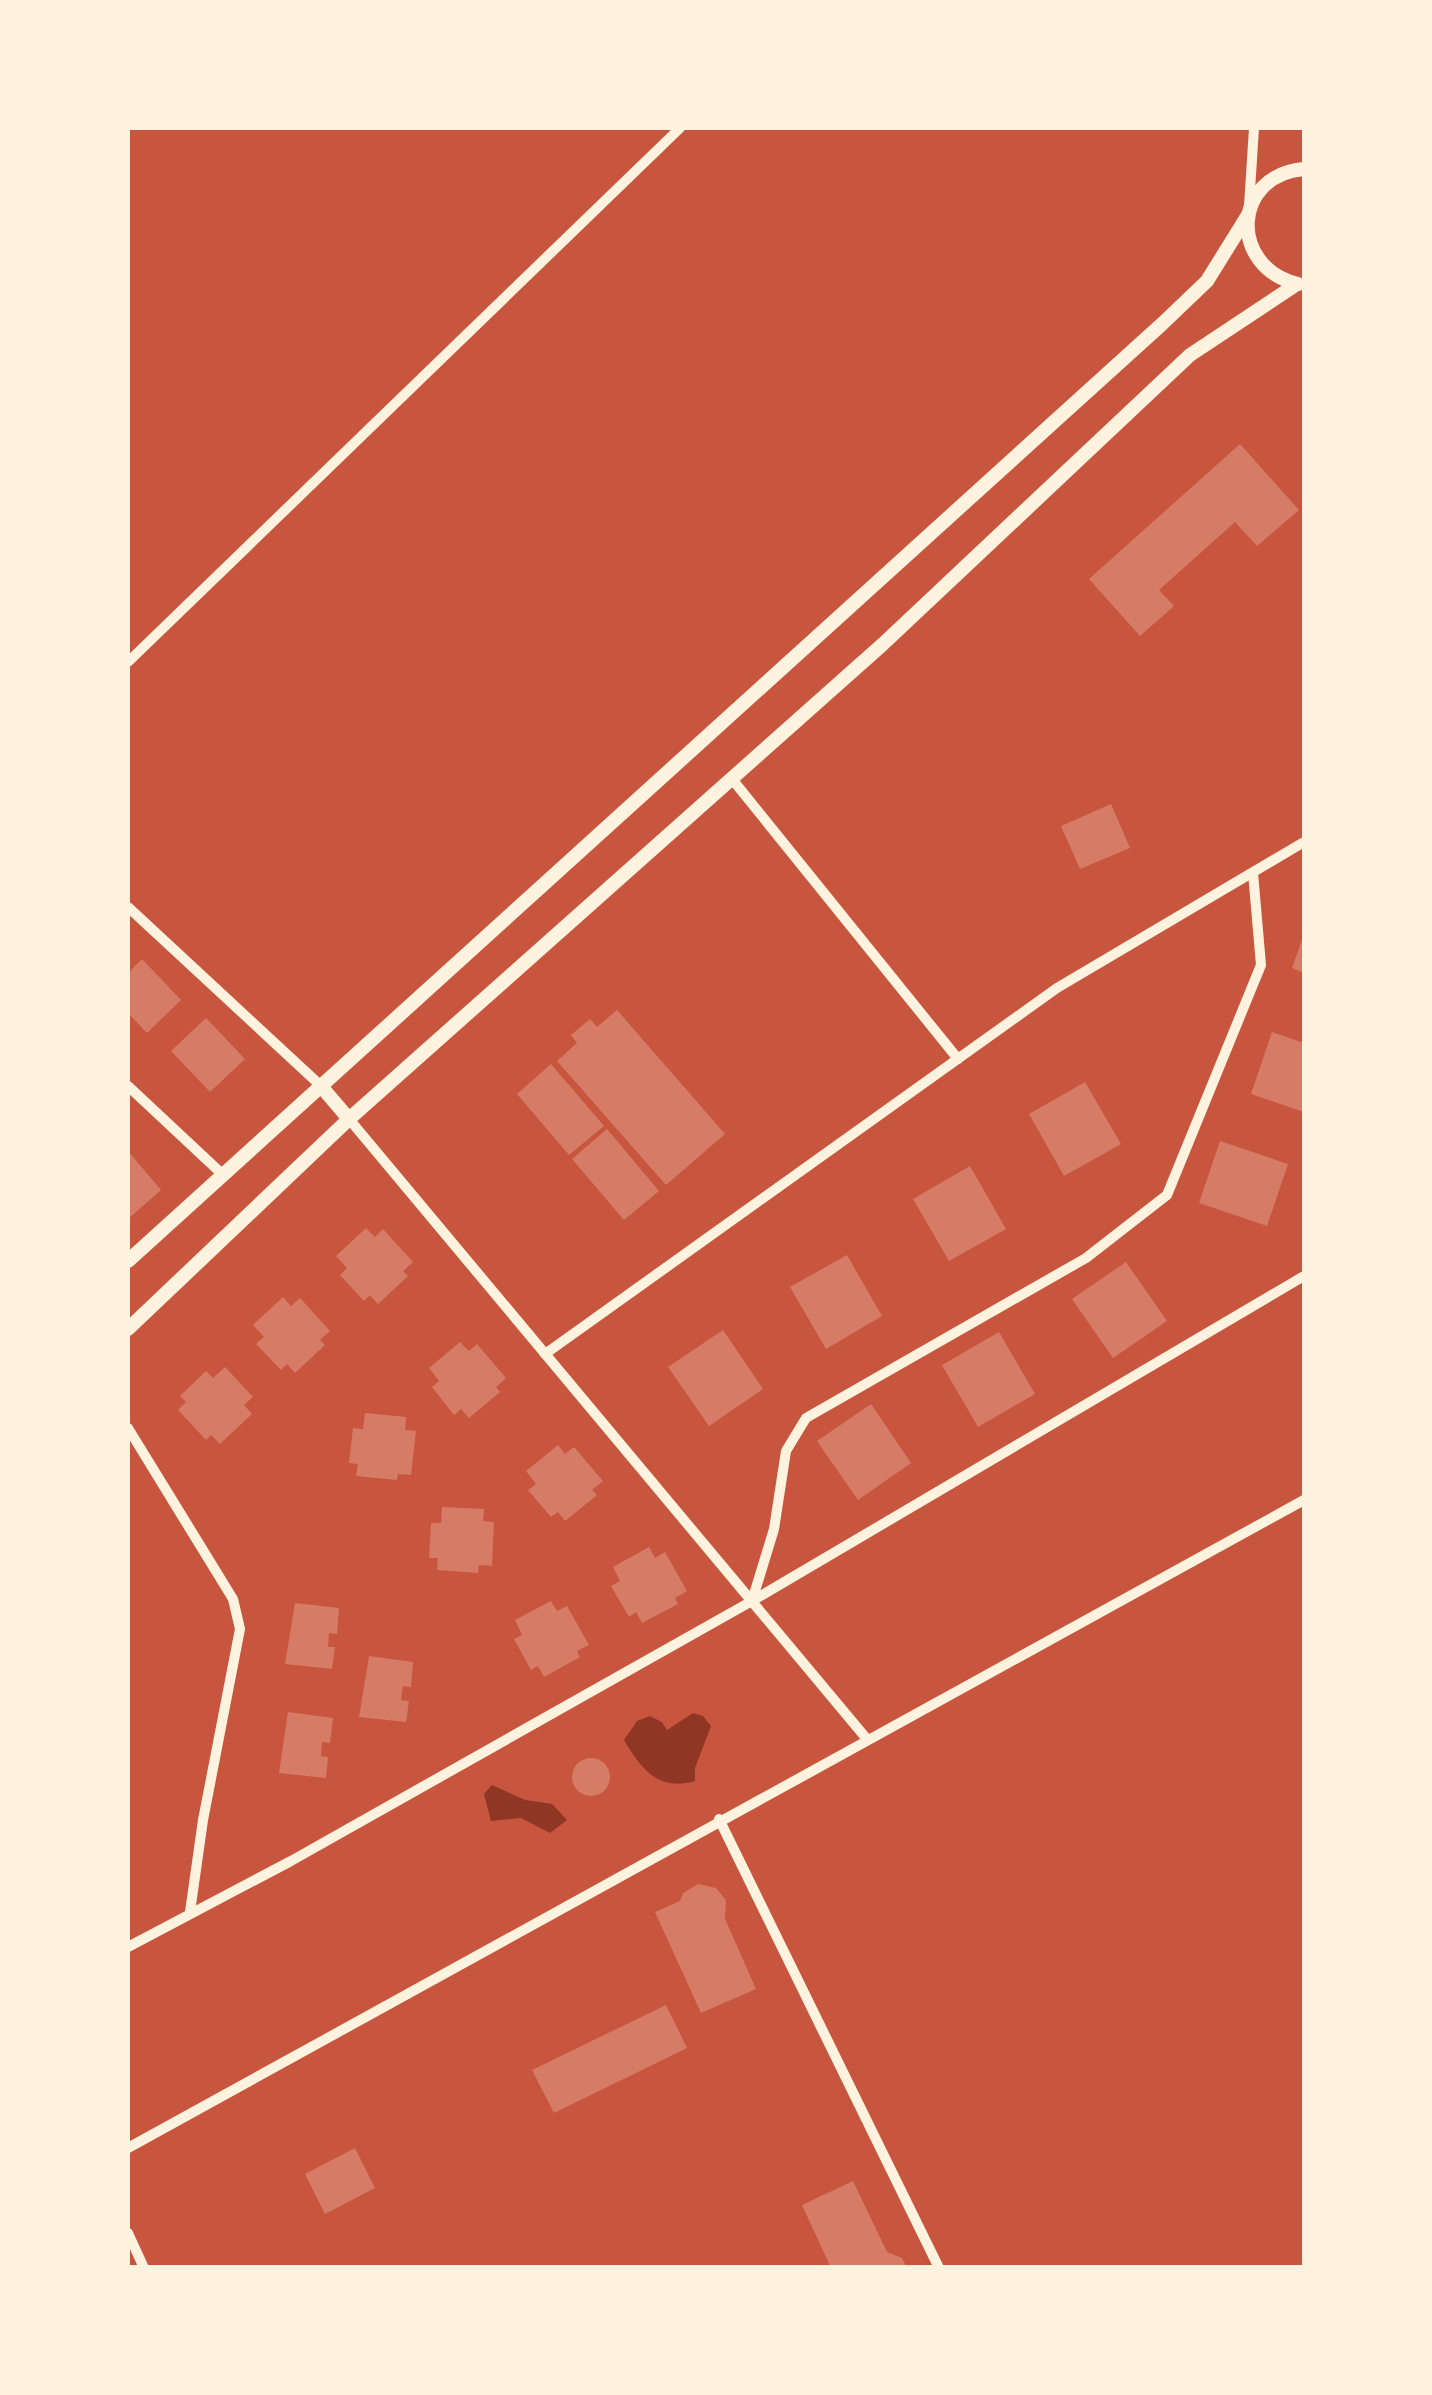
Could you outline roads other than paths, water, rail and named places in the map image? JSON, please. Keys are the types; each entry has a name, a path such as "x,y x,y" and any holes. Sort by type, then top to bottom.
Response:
{"street":[{"path":"128,662 680,128"},
{"path":"1254,128 1248,216 1253,252 1279,278 1302,287"},
{"path":"128,1261 1207,282 1266,183 1283,173 1304,169"},
{"path":"128,1329 349,1120 883,644 1190,355 1302,287"},
{"path":"732,779 958,1059"},
{"path":"545,1354 1057,988 1304,842"},
{"path":"752,1602 774,1530 786,1451 806,1418 1086,1258 1167,1195 1261,965 1252,873"},
{"path":"128,907 320,1085 866,1738"},
{"path":"128,1086 222,1173"},
{"path":"128,1946 292,1862 752,1602 1304,1276"},
{"path":"128,1428 234,1598 240,1628 203,1820 190,1912"},
{"path":"128,2148 1304,1500"},
{"path":"719,1819 939,2268"},
{"path":"128,2233 144,2268"}]}
